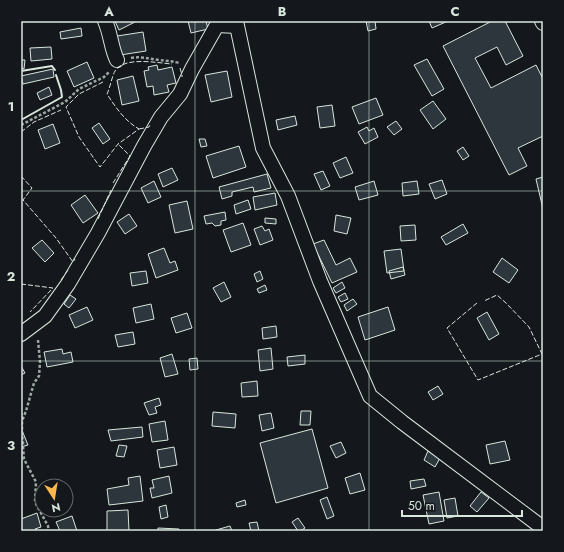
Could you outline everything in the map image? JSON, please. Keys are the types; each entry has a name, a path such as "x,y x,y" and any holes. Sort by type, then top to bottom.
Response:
{"street":[{"path":"105,21 117,60"},
{"path":"21,334 45,316 68,284 98,233 144,146 161,117 180,94 192,69 217,25 236,23 263,148 288,196 320,281 370,396 402,422 543,528"}],"path":[{"path":"21,125 64,102 79,89 104,77 117,60 138,56 161,61 170,60 192,69"},
{"path":"33,325 38,342 40,362 39,376 34,383 22,421 24,459 36,482 35,502 50,531"}],"building":[{"path":"115,21 134,21 135,22 119,30"},
{"path":"188,21 206,21 208,29 191,33"},
{"path":"366,21 375,21 376,29 368,31"},
{"path":"429,21 448,21 432,28"},
{"path":"492,21 505,21 523,56 506,65 497,47 475,58 491,88 536,65 543,79 543,136 518,148 527,166 509,175 443,46"},
{"path":"81,28 82,36 61,39 60,32"},
{"path":"143,32 146,51 120,55 117,36"},
{"path":"51,47 52,59 31,61 30,48"},
{"path":"427,59 444,89 432,96 414,65"},
{"path":"21,60 25,60 24,69 21,68"},
{"path":"87,62 94,78 74,87 67,71"},
{"path":"157,65 158,70 172,67 176,83 167,85 169,92 154,95 153,86 147,87 144,71 149,70 148,67"},
{"path":"53,69 54,77 23,84 21,76"},
{"path":"227,71 232,97 211,102 205,75"},
{"path":"133,76 139,101 122,105 117,80"},
{"path":"49,87 52,95 40,100 37,93"},
{"path":"376,98 383,115 359,124 352,107"},
{"path":"433,101 446,119 433,129 420,110"},
{"path":"332,105 335,126 320,128 317,107"},
{"path":"295,116 297,125 278,130 276,120"},
{"path":"396,121 402,129 394,135 387,127"},
{"path":"99,123 110,139 103,144 92,128"},
{"path":"53,124 60,143 45,149 38,130"},
{"path":"367,127 369,131 374,128 378,137 365,144 358,132"},
{"path":"199,139 205,139 207,146 201,147"},
{"path":"239,146 246,167 213,178 206,156"},
{"path":"463,147 469,156 463,160 457,151"},
{"path":"346,157 353,173 340,178 333,163"},
{"path":"172,168 178,180 163,187 158,174"},
{"path":"323,171 330,186 321,190 314,174"},
{"path":"267,174 271,188 254,192 253,187 232,192 232,196 222,199 219,187"},
{"path":"543,177 543,209 536,179"},
{"path":"442,180 447,194 435,199 429,184"},
{"path":"154,181 161,197 148,203 141,188"},
{"path":"374,181 378,195 359,200 355,187"},
{"path":"417,181 419,194 403,196 402,183"},
{"path":"275,193 277,205 255,210 253,197"},
{"path":"85,195 98,213 83,223 71,205"},
{"path":"248,200 251,209 236,214 234,205"},
{"path":"187,201 193,229 175,233 169,205"},
{"path":"225,212 226,220 221,221 221,225 215,226 212,223 206,224 204,216"},
{"path":"129,214 137,226 125,234 117,222"},
{"path":"336,215 351,218 347,234 334,231"},
{"path":"265,218 276,219 276,224 265,223"},
{"path":"243,223 251,245 231,252 223,230"},
{"path":"463,224 468,233 446,245 441,237"},
{"path":"415,225 416,240 401,241 400,226"},
{"path":"262,226 265,231 269,229 273,240 260,245 254,229"},
{"path":"42,240 54,253 45,262 32,248"},
{"path":"324,240 336,265 350,258 357,272 332,283 313,244"},
{"path":"164,248 170,263 175,261 178,270 156,278 148,254"},
{"path":"401,249 404,271 387,273 384,251"},
{"path":"502,258 518,270 509,283 493,272"},
{"path":"403,267 405,275 391,279 389,271"},
{"path":"146,271 148,283 132,286 130,273"},
{"path":"260,271 263,279 257,282 254,274"},
{"path":"224,282 231,297 221,302 213,288"},
{"path":"342,282 345,288 336,293 333,288"},
{"path":"265,285 267,290 259,293 257,289"},
{"path":"345,293 348,299 341,302 338,297"},
{"path":"70,295 76,299 69,308 64,304"},
{"path":"353,299 357,304 347,311 344,305"},
{"path":"151,304 154,319 136,323 133,308"},
{"path":"87,307 93,320 75,328 69,315"},
{"path":"388,307 395,330 365,340 358,317"},
{"path":"487,312 499,334 489,340 477,318"},
{"path":"187,313 192,328 176,333 171,318"},
{"path":"276,326 277,337 263,339 262,328"},
{"path":"133,332 135,344 118,347 115,335"},
{"path":"271,348 273,369 260,371 258,350"},
{"path":"62,349 63,354 71,352 73,362 47,367 44,352"},
{"path":"172,354 178,374 165,377 160,358"},
{"path":"305,355 305,364 288,366 287,357"},
{"path":"197,358 198,369 190,370 189,359"},
{"path":"21,366 25,373 21,375"},
{"path":"257,381 258,396 242,397 241,383"},
{"path":"438,386 443,394 433,400 428,392"},
{"path":"159,398 161,405 155,407 157,413 149,415 144,403"},
{"path":"301,411 311,411 310,425 300,425"},
{"path":"213,412 236,414 235,428 212,426"},
{"path":"271,413 274,428 262,431 259,415"},
{"path":"165,421 168,440 152,442 149,424"},
{"path":"142,427 143,437 111,441 108,430"},
{"path":"21,428 28,445 21,447"},
{"path":"312,429 328,488 276,503 260,443"},
{"path":"505,441 510,460 490,464 486,445"},
{"path":"341,442 346,453 336,458 330,446"},
{"path":"119,445 127,446 124,457 116,456"},
{"path":"174,447 177,465 160,468 157,450"},
{"path":"428,451 440,458 435,467 424,460"},
{"path":"360,473 365,490 350,494 345,478"},
{"path":"140,476 143,501 109,505 107,489 129,485 128,478"},
{"path":"169,476 172,493 152,498 150,488 154,488 152,480"},
{"path":"424,479 426,486 411,489 410,481"},
{"path":"439,492 444,521 429,524 423,495"},
{"path":"481,492 489,498 477,512 470,506"},
{"path":"327,497 334,516 327,519 320,500"},
{"path":"455,498 458,516 447,518 444,500"},
{"path":"245,500 246,505 237,507 236,503"},
{"path":"166,505 168,517 161,519 159,507"},
{"path":"128,510 129,531 107,531 107,511"},
{"path":"34,514 34,518 38,518 41,527 35,529 36,531 21,531 21,519"},
{"path":"67,518 73,518 77,531 60,531 56,522"},
{"path":"298,518 305,528 300,531 298,531 292,522"},
{"path":"257,522 259,531 251,531 249,523"},
{"path":"230,526 232,531 216,531 216,530"},
{"path":"158,528 179,529 179,531 158,531"}],"fence":[{"path":"103,82 79,94 66,107 79,137 100,167 118,144 139,129 125,118 107,94 115,71 119,66 133,62 172,64"},
{"path":"180,68 182,77"},
{"path":"21,132 34,122 61,110"},
{"path":"139,129 149,127 150,125"},
{"path":"113,183 130,156 118,144"},
{"path":"21,176 32,188 23,200 56,238 73,262 75,259"},
{"path":"98,219 111,190"},
{"path":"61,280 68,270"},
{"path":"21,284 53,288 30,312"},
{"path":"477,303 447,328 478,380 542,354 529,327 506,303 497,295 484,301"}],"wall":[{"path":"21,71 52,66 55,70"},
{"path":"21,120 62,97 56,75"}]}
